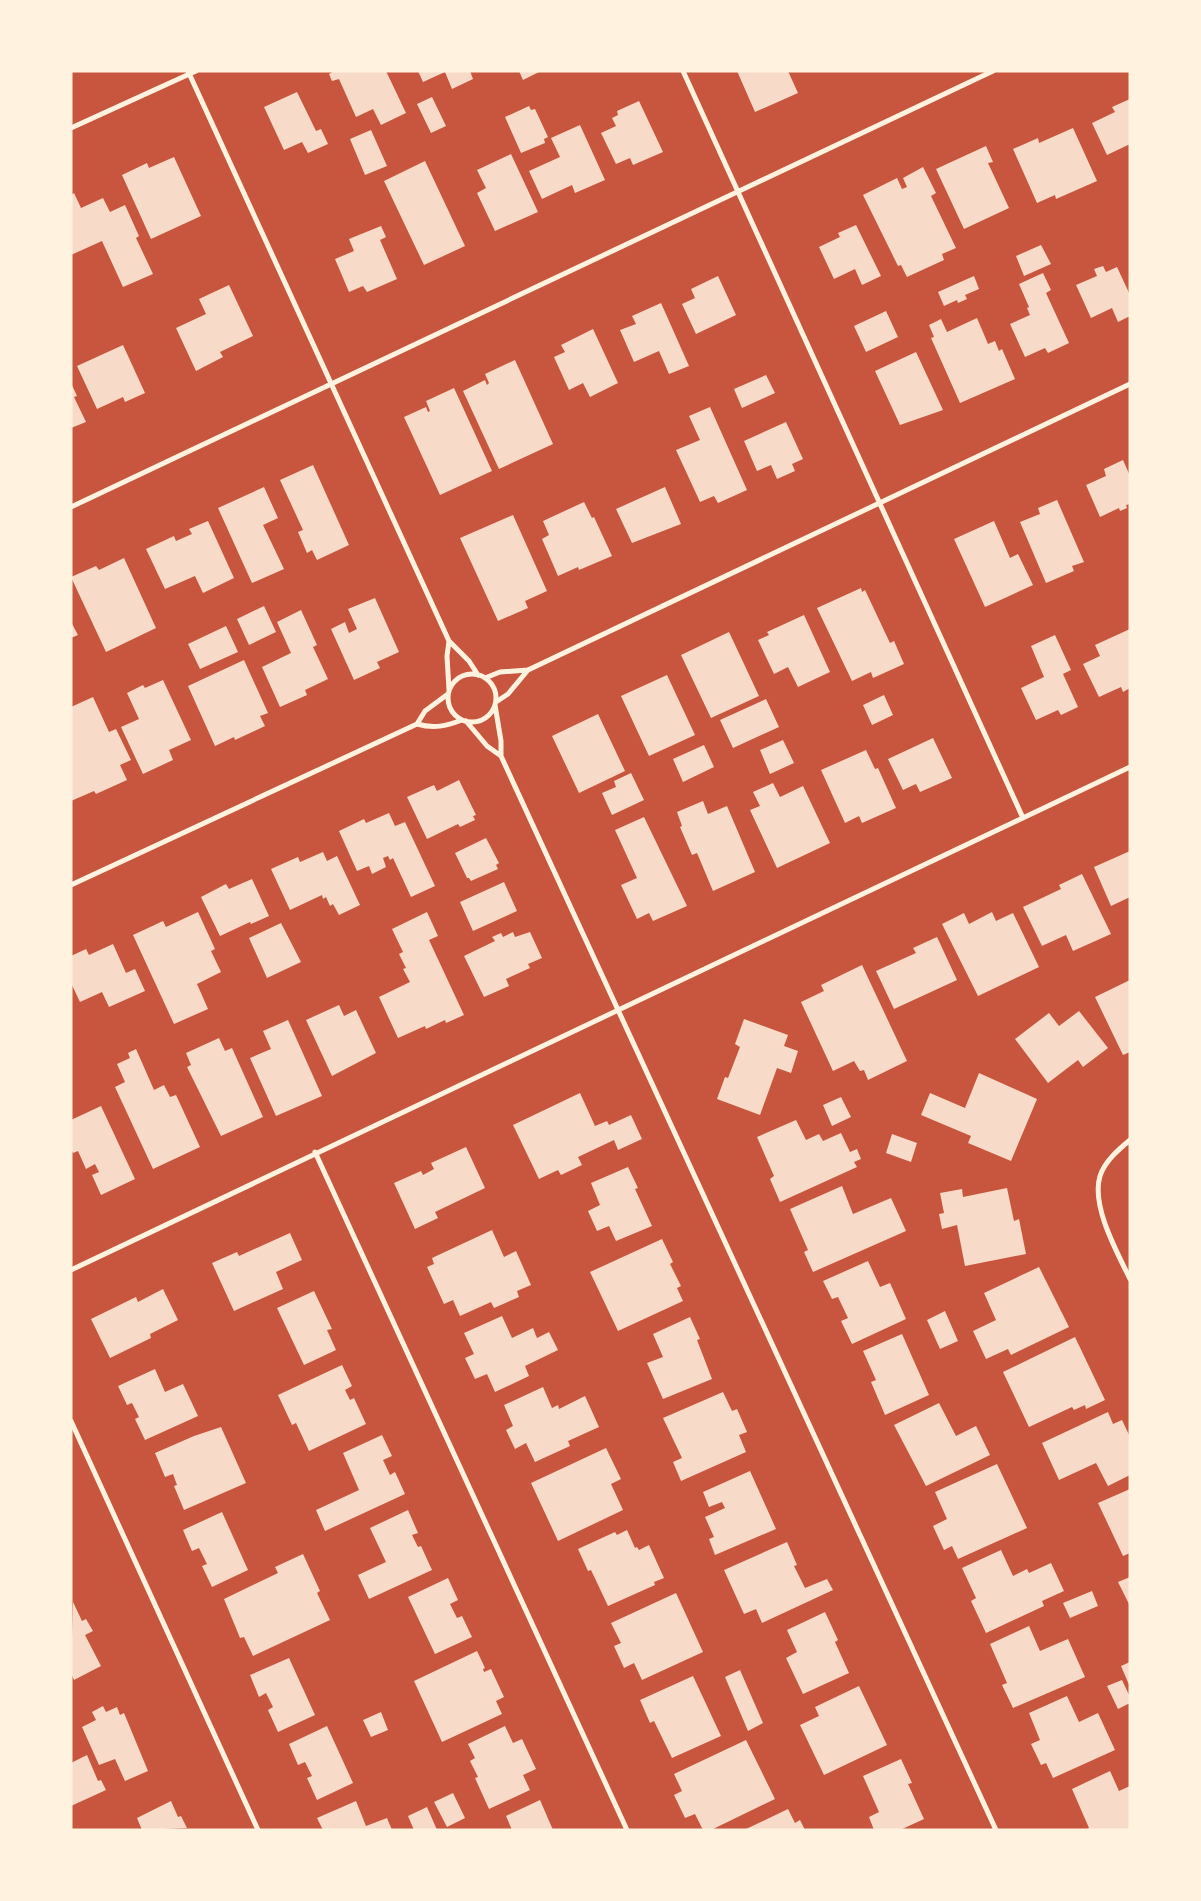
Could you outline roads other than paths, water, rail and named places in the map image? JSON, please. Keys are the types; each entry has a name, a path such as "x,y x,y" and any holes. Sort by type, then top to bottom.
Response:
{"street":[{"path":"71,128 196,71"},
{"path":"683,71 1023,818"},
{"path":"71,507 993,71"},
{"path":"189,73 449,641 469,661 478,675"},
{"path":"485,678 500,672 528,670 878,502 1130,384"},
{"path":"449,641 446,656 452,712 464,721 487,746 501,756"},
{"path":"417,724 428,727 445,726 464,721 480,720 491,712 495,704 508,694 528,670"},
{"path":"71,885 417,724 425,711 449,692 458,679 471,675 485,678 494,689 501,741 501,756 996,1830"},
{"path":"71,1270 315,1152 619,1011 1130,767"},
{"path":"1130,1140 1109,1161 1100,1176 1098,1190 1104,1219 1130,1279"},
{"path":"315,1152 627,1830"},
{"path":"71,1421 258,1830"}]}
